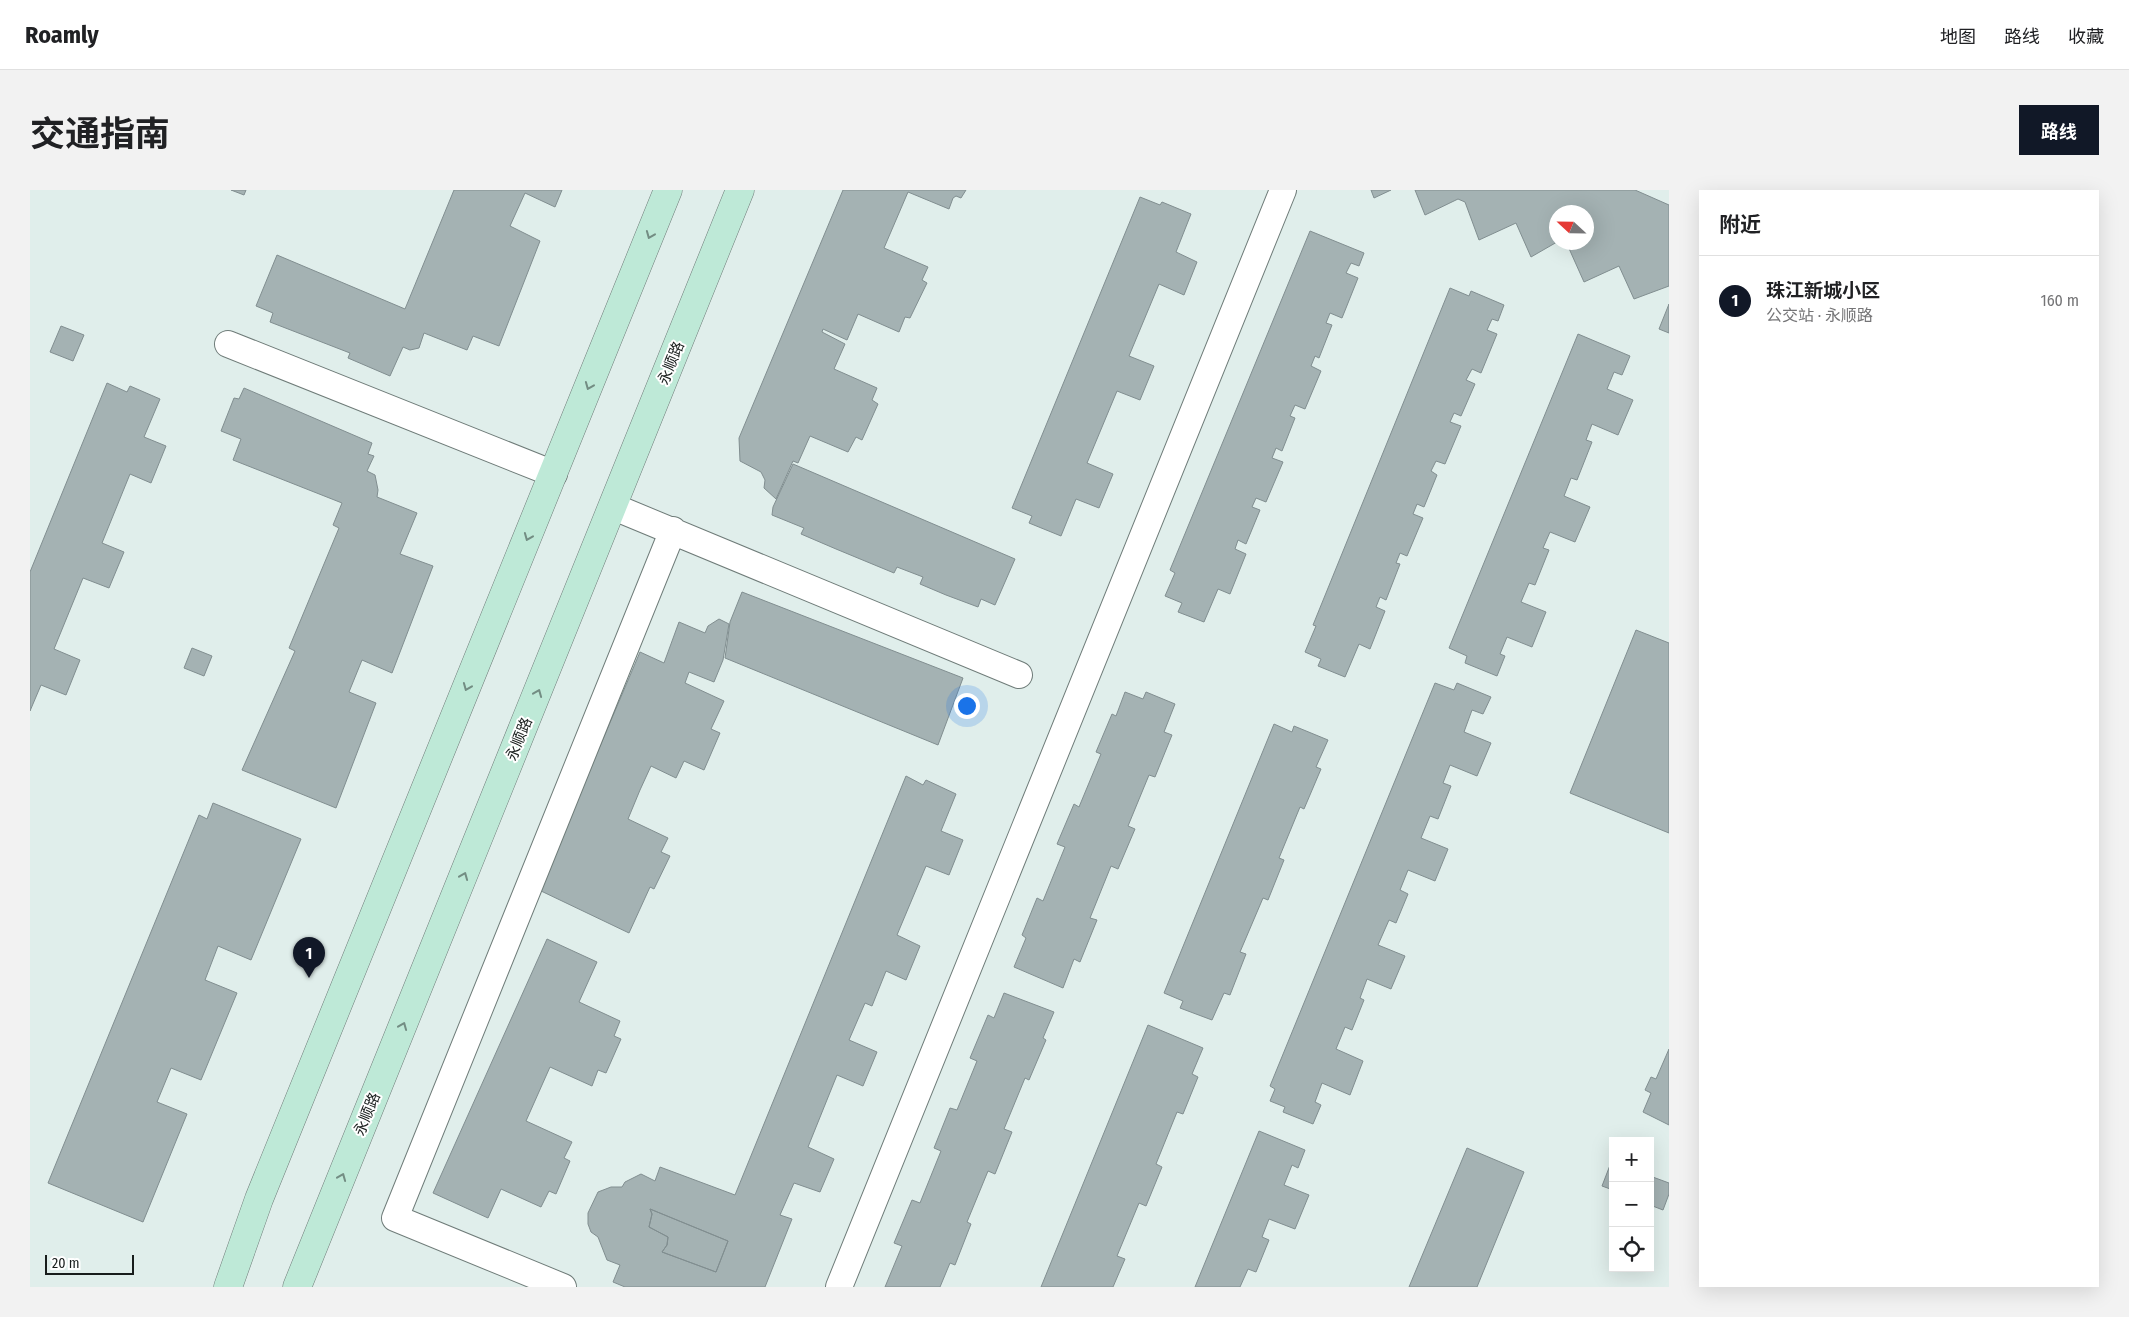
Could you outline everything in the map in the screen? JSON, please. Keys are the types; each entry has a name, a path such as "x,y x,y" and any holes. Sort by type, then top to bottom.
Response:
{"main road":[{"path":"228,1287 259,1199 668,190"},
{"name":"永顺路","path":"297,1287 614,507 740,190"},
{"path":"212,1287 259,1199"},
{"path":"306,1287 329,1209"}],"street":[{"path":"839,1287 1283,190"},
{"path":"228,344 554,474"},
{"path":"614,507 1019,675"},
{"path":"563,1287 395,1218 673,530"}],"building":[{"path":"231,190 246,190 244,195"},
{"path":"454,190 562,190 555,207 525,193 510,226 540,241 499,346 473,336 467,350 424,333 419,348 410,350 403,347 390,376 348,358 350,353 270,322 273,313 256,306 277,255 405,309"},
{"path":"843,190 966,190 961,198 956,196 953,198 949,209 908,192 884,248 928,267 922,280 927,283 910,318 905,317 899,332 858,314 847,340 823,329 822,332 845,344 834,369 877,388 872,400 878,404 862,440 856,437 848,452 810,436 798,463 793,461 776,499 764,488 765,480 761,472 740,461 739,438"},
{"path":"1371,190 1391,190 1374,198"},
{"path":"1415,190 1635,190 1669,205 1669,286 1634,299 1619,266 1584,282 1570,250 1594,250 1594,205 1549,205 1549,247 1531,257 1516,223 1479,240 1465,202 1458,199 1425,215"},
{"path":"1140,197 1160,205 1162,202 1191,214 1176,252 1197,262 1184,295 1159,284 1129,356 1154,366 1140,400 1117,391 1087,463 1113,474 1099,508 1076,499 1061,536 1029,523 1032,516 1012,508"},
{"path":"1310,231 1364,253 1359,266 1351,263 1346,273 1358,278 1342,318 1330,313 1326,323 1332,325 1319,358 1315,356 1311,366 1321,371 1305,409 1295,405 1290,416 1295,418 1282,451 1276,448 1272,458 1283,462 1266,502 1256,498 1252,507 1260,510 1246,544 1238,540 1235,549 1246,554 1230,594 1218,589 1204,622 1178,612 1182,603 1165,596 1175,573 1170,570"},
{"path":"1450,288 1469,296 1471,291 1504,305 1498,321 1492,319 1487,330 1497,334 1481,373 1472,369 1466,380 1475,384 1461,416 1454,413 1450,422 1461,426 1445,464 1436,461 1431,471 1437,475 1424,507 1417,504 1413,514 1423,518 1407,556 1400,553 1396,563 1400,564 1386,600 1380,597 1376,607 1385,611 1370,649 1359,644 1345,677 1318,666 1321,659 1305,652 1316,626 1313,625"},
{"path":"1669,304 1669,333 1659,329"},
{"path":"61,326 84,335 73,361 50,352"},
{"path":"1578,334 1630,356 1622,375 1614,372 1607,389 1633,400 1618,435 1592,424 1586,440 1592,442 1577,480 1571,478 1564,496 1590,507 1575,542 1550,532 1543,548 1549,550 1535,585 1529,583 1521,602 1546,612 1532,647 1507,637 1500,654 1505,656 1497,676 1465,663 1467,656 1449,648"},
{"path":"107,383 127,392 130,386 160,399 144,437 166,446 151,483 130,474 102,543 124,552 109,588 83,578 54,649 80,660 66,695 41,685 30,711 30,572"},
{"path":"244,388 372,443 368,454 374,456 367,471 375,475 378,490 377,497 417,513 400,554 433,566 392,673 362,660 349,692 376,703 336,808 242,770 295,651 289,648 339,528 333,525 342,503 233,460 241,439 221,431 234,398 239,399"},
{"path":"793,464 1015,559 995,605 981,599 978,607 946,595 920,584 923,577 897,567 894,573 801,534 804,528 772,515 773,507"},
{"path":"742,592 963,678 938,745 725,658 730,622"},
{"path":"719,619 729,624 723,660 714,682 689,672 685,683 724,701 711,729 720,733 704,770 684,761 676,778 651,766 628,819 668,838 661,852 670,856 654,889 650,887 629,933 539,890 640,652 664,663 679,622 705,633 708,626"},
{"path":"1636,630 1669,643 1669,833 1570,793"},
{"path":"192,648 212,656 204,676 184,668"},
{"path":"1435,683 1454,690 1457,683 1491,697 1483,714 1472,710 1464,732 1491,743 1477,776 1450,765 1443,783 1451,786 1438,819 1430,816 1421,838 1448,849 1435,881 1408,870 1400,890 1408,894 1396,923 1389,920 1378,945 1405,956 1391,989 1367,979 1360,998 1364,1000 1352,1030 1345,1027 1336,1049 1363,1061 1350,1095 1322,1083 1315,1102 1321,1105 1313,1124 1283,1112 1285,1107 1270,1101 1275,1089 1270,1086"},
{"path":"1125,692 1143,699 1146,692 1175,704 1164,732 1172,735 1155,777 1149,775 1128,826 1135,829 1118,869 1111,866 1090,918 1097,920 1080,962 1074,959 1063,988 1014,967 1026,938 1022,935 1037,898 1043,901 1065,847 1057,844 1074,804 1079,807 1101,754 1096,752 1112,714 1116,716"},
{"path":"1274,724 1292,732 1294,726 1328,740 1316,767 1321,769 1304,809 1300,807 1279,858 1284,860 1268,900 1263,898 1240,952 1246,954 1230,995 1224,993 1212,1020 1180,1008 1183,1001 1164,993"},
{"path":"906,776 923,785 926,780 956,794 941,831 963,840 949,875 926,866 897,935 920,946 906,980 886,971 872,1006 865,1003 849,1040 877,1052 863,1086 837,1075 808,1147 834,1159 820,1192 794,1183 780,1215 792,1219 765,1287 625,1287 613,1282 620,1265 607,1260 598,1237 591,1232 588,1224 588,1213 598,1192 611,1187 622,1187 625,1182 641,1174 655,1181 660,1167 735,1195","holes":["650,1209 728,1241 716,1272 662,1252 667,1245 668,1237 649,1227 652,1214"]},
{"path":"213,803 301,839 251,960 218,946 205,980 237,993 201,1080 171,1068 157,1102 187,1114 143,1222 48,1183 199,815 207,819"},
{"path":"547,939 597,962 579,1002 620,1021 614,1036 621,1039 606,1073 598,1070 592,1086 550,1067 526,1121 572,1142 564,1158 570,1161 556,1194 549,1191 541,1207 501,1189 488,1218 433,1193"},
{"path":"1004,993 1054,1012 1043,1038 1046,1040 1029,1080 1025,1078 1004,1129 1012,1132 995,1174 988,1171 967,1222 971,1224 955,1265 950,1263 940,1287 885,1287 902,1246 894,1243 912,1200 920,1203 941,1151 934,1148 950,1108 957,1110 977,1061 970,1058 988,1015 994,1018"},
{"path":"1148,1025 1203,1048 1192,1074 1198,1077 1183,1114 1177,1112 1156,1164 1162,1167 1146,1206 1139,1203 1117,1256 1125,1259 1113,1287 1041,1287"},
{"path":"1669,1049 1669,1125 1643,1112 1651,1093 1645,1090 1651,1077 1656,1079"},
{"path":"1259,1131 1305,1150 1298,1168 1292,1165 1284,1185 1309,1195 1295,1229 1269,1219 1262,1237 1269,1240 1256,1272 1248,1269 1240,1287 1195,1287"},
{"path":"1467,1148 1524,1172 1477,1287 1409,1287"},
{"path":"1609,1168 1609,1189 1602,1186"},
{"path":"1654,1177 1669,1183 1669,1194 1663,1210 1654,1207"},
{"path":"650,1209 728,1241 716,1272 662,1252 667,1245 668,1237 649,1227 652,1214"}],"place":[{"name":"珠江新城小区","path":"309,978"}]}
